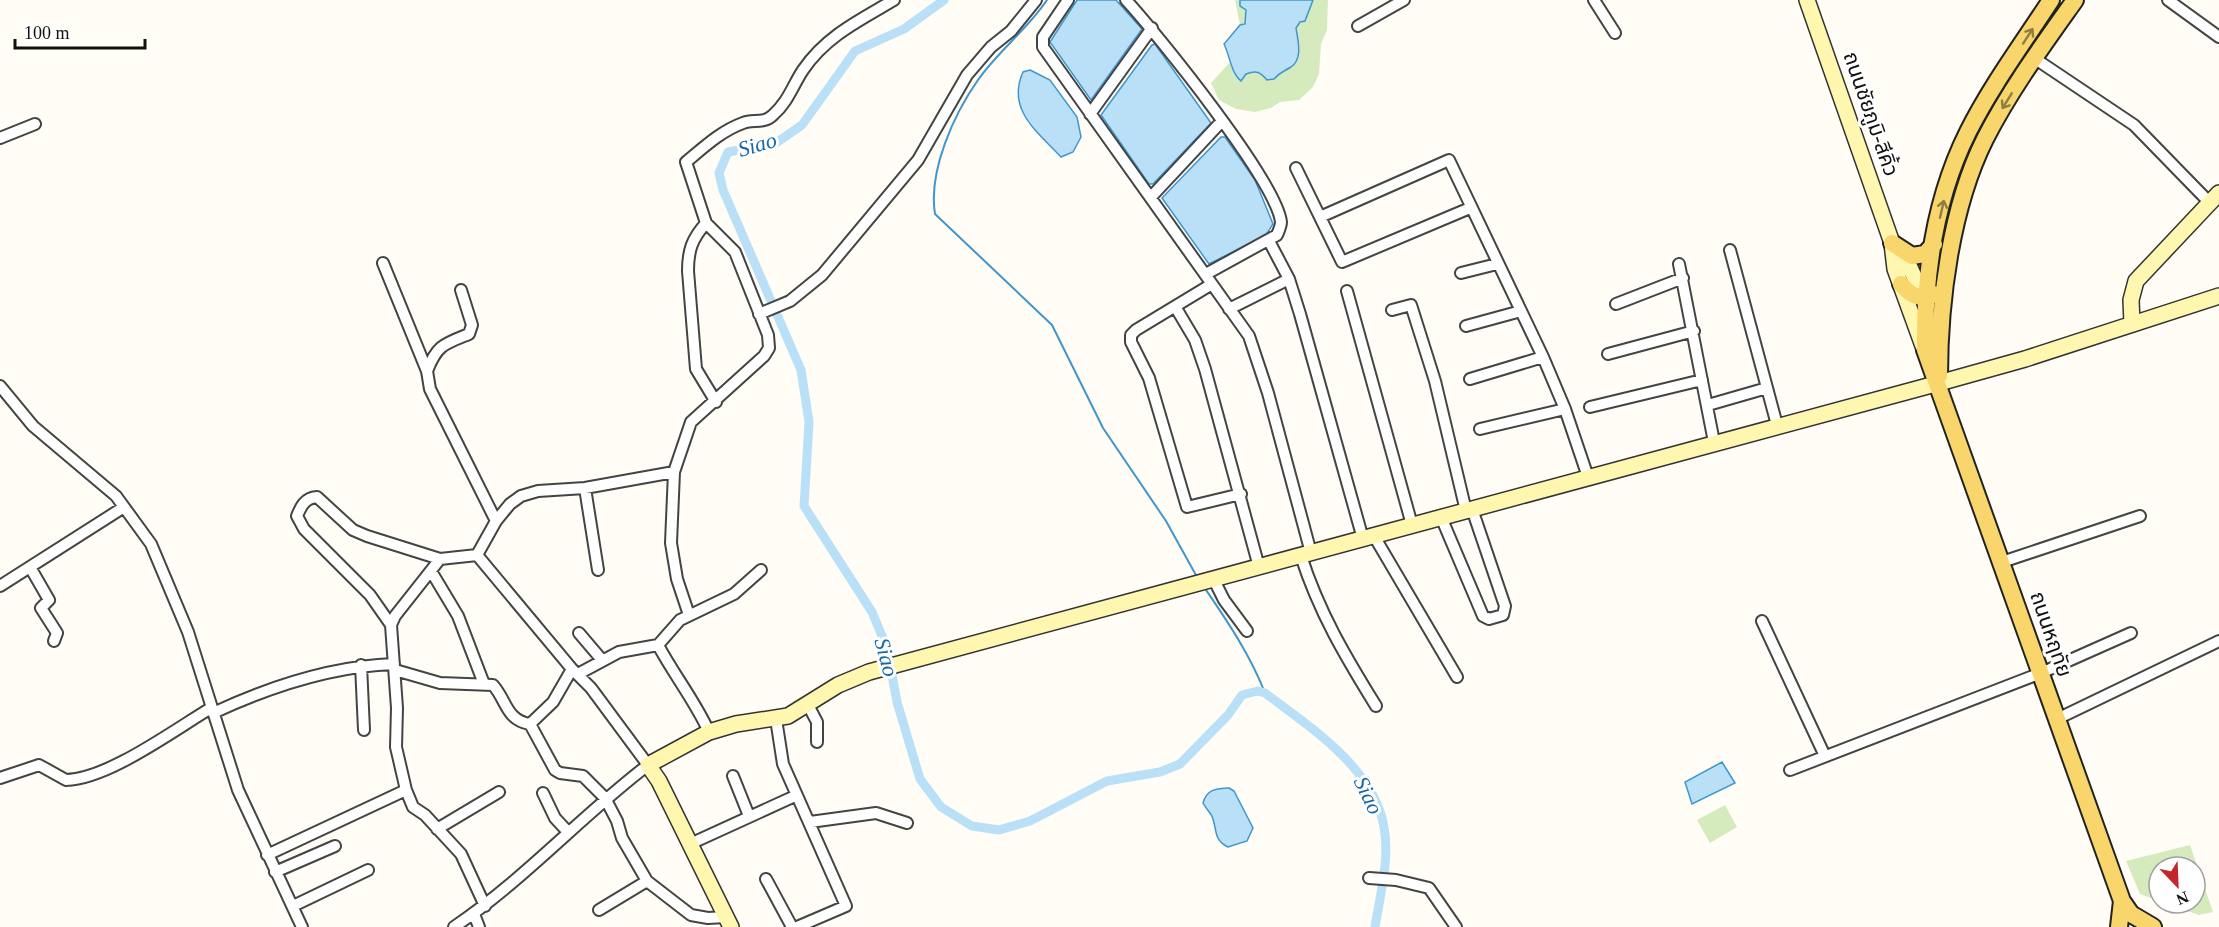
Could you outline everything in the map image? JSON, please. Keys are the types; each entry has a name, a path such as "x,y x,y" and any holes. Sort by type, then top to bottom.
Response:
{"main road":[{"path":"1932,348 1924,297 1947,184 1967,134 1984,102 2051,0"},
{"path":"1932,348 1965,191 1984,141 2034,58 2075,0"},
{"path":"1892,243 1912,256 1925,254 1934,244"},
{"path":"1900,284 1914,296 1924,297 1940,288 1947,273"},
{"name":"ถนนชัยภูมิ-สีคิ้ว","path":"1932,348 1939,383"},
{"name":"ถนนหฤทัย","path":"1939,383 2122,900 2131,914 2153,927"},
{"name":"ถนนหฤทัย","path":"2119,927 2122,900"}],"street":[{"path":"689,615 677,579 671,543 674,472 692,423 764,356 769,348 768,335 761,314 735,252 706,223 686,162 713,139 737,126 745,122 757,123 771,118 788,98 803,70 828,39 894,0"},
{"path":"761,314 790,301 822,275 918,160 967,75 991,47 1011,31 1036,0"},
{"path":"1068,0 1043,37 1043,47 1249,336 1262,374 1306,554 1312,589 1333,636 1376,706"},
{"path":"1126,0 1152,28 1260,174 1279,216 1280,228 1269,241 1206,274"},
{"path":"1358,26 1404,0"},
{"path":"1594,0 1615,33"},
{"name":"ถนนชัยภูมิ-สีคิ้ว","path":"1807,0 1892,243 1900,284 1932,348"},
{"path":"2168,0 2219,37"},
{"path":"1090,114 1152,28"},
{"path":"2034,58 2134,125 2214,197 2136,281 2132,300 2132,324"},
{"path":"1151,197 1221,122"},
{"path":"0,138 35,124"},
{"path":"1320,217 1449,160 1543,357 1565,409 1588,477"},
{"path":"1296,168 1342,262 1470,208"},
{"path":"706,223 692,239 688,272 696,369 716,402"},
{"path":"1269,241 1289,279 1369,537 1457,677"},
{"name":"ถนนชัยภูมิ-สีคิ้ว","path":"1892,243 1908,263 1924,297"},
{"path":"1730,250 1777,425"},
{"path":"383,263 427,371 430,389 496,521"},
{"path":"1461,273 1497,264"},
{"path":"1679,264 1714,442"},
{"path":"1616,304 1683,278"},
{"path":"1229,309 1289,279"},
{"path":"1212,285 1136,330 1130,338 1149,378 1184,501 1191,508 1240,494"},
{"path":"427,371 438,349 444,343 469,334 471,330 472,325 461,290"},
{"path":"1347,291 1412,525"},
{"path":"454,927 485,906 605,798 648,765 709,732 736,724 788,716 838,685 869,672 1939,383 2219,296"},
{"path":"1392,310 1411,305 1435,381 1469,510 1505,606 1503,615 1489,619 1483,616 1442,517"},
{"path":"1176,308 1195,340 1205,369 1259,567"},
{"path":"1466,326 1521,311"},
{"path":"1608,354 1694,331"},
{"path":"1470,379 1543,357"},
{"path":"1590,407 1702,380"},
{"path":"0,386 10,401 33,426 103,483 152,544 188,632 238,790 302,927"},
{"path":"1708,405 1767,388"},
{"path":"1480,429 1565,409"},
{"path":"477,555 496,521 510,504 530,493 585,488 674,472"},
{"path":"585,488 598,570"},
{"path":"391,625 370,595 304,529 297,516 302,504 311,498 317,498 353,530 440,560 477,555"},
{"path":"0,586 124,507"},
{"path":"2002,562 2140,516"},
{"path":"477,555 575,671 659,781 729,922"},
{"path":"440,560 395,616 391,625 395,667 396,747 406,790 413,807 425,815 461,854 485,906"},
{"path":"30,567 49,600 41,608 57,633 54,641"},
{"path":"530,724 553,702 575,671 619,652 658,645 680,620 734,594 761,570"},
{"path":"431,571 458,616 484,684"},
{"path":"1211,581 1247,631"},
{"path":"1762,621 1824,754"},
{"path":"579,633 602,660"},
{"path":"1790,770 1824,754 2041,673 2131,633"},
{"path":"2057,719 2219,641"},
{"path":"658,645 682,688 698,709 709,732"},
{"path":"361,665 364,730"},
{"path":"0,778 39,765 66,780 94,774 212,711 258,694 336,670 361,665 395,667 440,683 493,685 514,719 530,724 555,770 560,773 584,776 605,798 617,821 622,838 647,881 691,915 729,922"},
{"path":"808,705 817,722 817,742"},
{"path":"776,718 783,764 795,796 810,822 846,906 797,927"},
{"path":"733,776 749,816"},
{"path":"267,855 406,790"},
{"path":"437,829 499,792"},
{"path":"543,793 555,819 568,832"},
{"path":"690,844 795,796"},
{"path":"810,822 876,813 907,823"},
{"path":"275,872 335,846"},
{"path":"293,906 368,870"},
{"path":"1369,878 1396,880 1429,888 1456,927"},
{"path":"766,879 792,927"},
{"path":"599,910 647,881"},
{"path":"474,914 479,927"}],"green space":[{"path":"1235,0 1240,0 1240,6 1246,10 1245,24 1240,25"},
{"path":"1313,0 1328,0 1327,30 1321,44 1319,74 1313,87 1299,100 1280,102 1271,108 1255,112 1236,109 1219,100 1211,83 1232,60 1236,77 1241,81 1246,74 1288,69 1294,65 1298,47 1296,29 1300,22 1305,21"},
{"path":"1725,805 1737,827 1710,843 1697,820"},
{"path":"2190,845 2193,855 2150,855"},
{"path":"2147,856 2147,897 2140,894 2126,861"},
{"path":"2207,895 2213,912 2207,913"}],"water":[{"path":"1077,0 1116,0 1142,29 1091,100 1050,42"},
{"path":"1240,0 1313,0 1305,21 1300,22 1296,28 1299,49 1295,64 1274,79 1267,80 1253,72 1246,74 1241,81 1233,69 1224,44 1240,25 1245,24 1246,10 1240,6"},
{"path":"1155,44 1211,123 1153,184 1149,184 1101,115"},
{"path":"1030,70 1050,80 1077,117 1081,137 1073,152 1061,157 1034,129 1021,109 1019,86 1023,72"},
{"path":"1221,137 1225,137 1255,180 1273,224 1266,235 1209,264 1162,198"},
{"path":"1722,762 1735,783 1692,804 1685,782"},
{"path":"1229,788 1234,791 1253,828 1247,841 1228,847 1218,838 1212,817 1203,803 1212,791"}],"waterway":[{"name":"Siao","path":"944,0 904,29 855,51 802,125 776,143 728,152 719,173 723,190 801,370 809,422 804,506 872,612 887,648 897,702 920,779 941,807 972,826 999,830 1030,821 1107,781 1160,772 1180,764 1228,715 1242,695 1258,691 1265,693 1338,751 1368,786 1378,806 1384,827 1386,852 1375,927"},
{"path":"1047,0 1031,21 986,69 960,109 939,162 935,180 935,214 1052,325 1103,428 1166,521 1197,577"},
{"path":"1204,587 1245,651 1265,693"}]}
